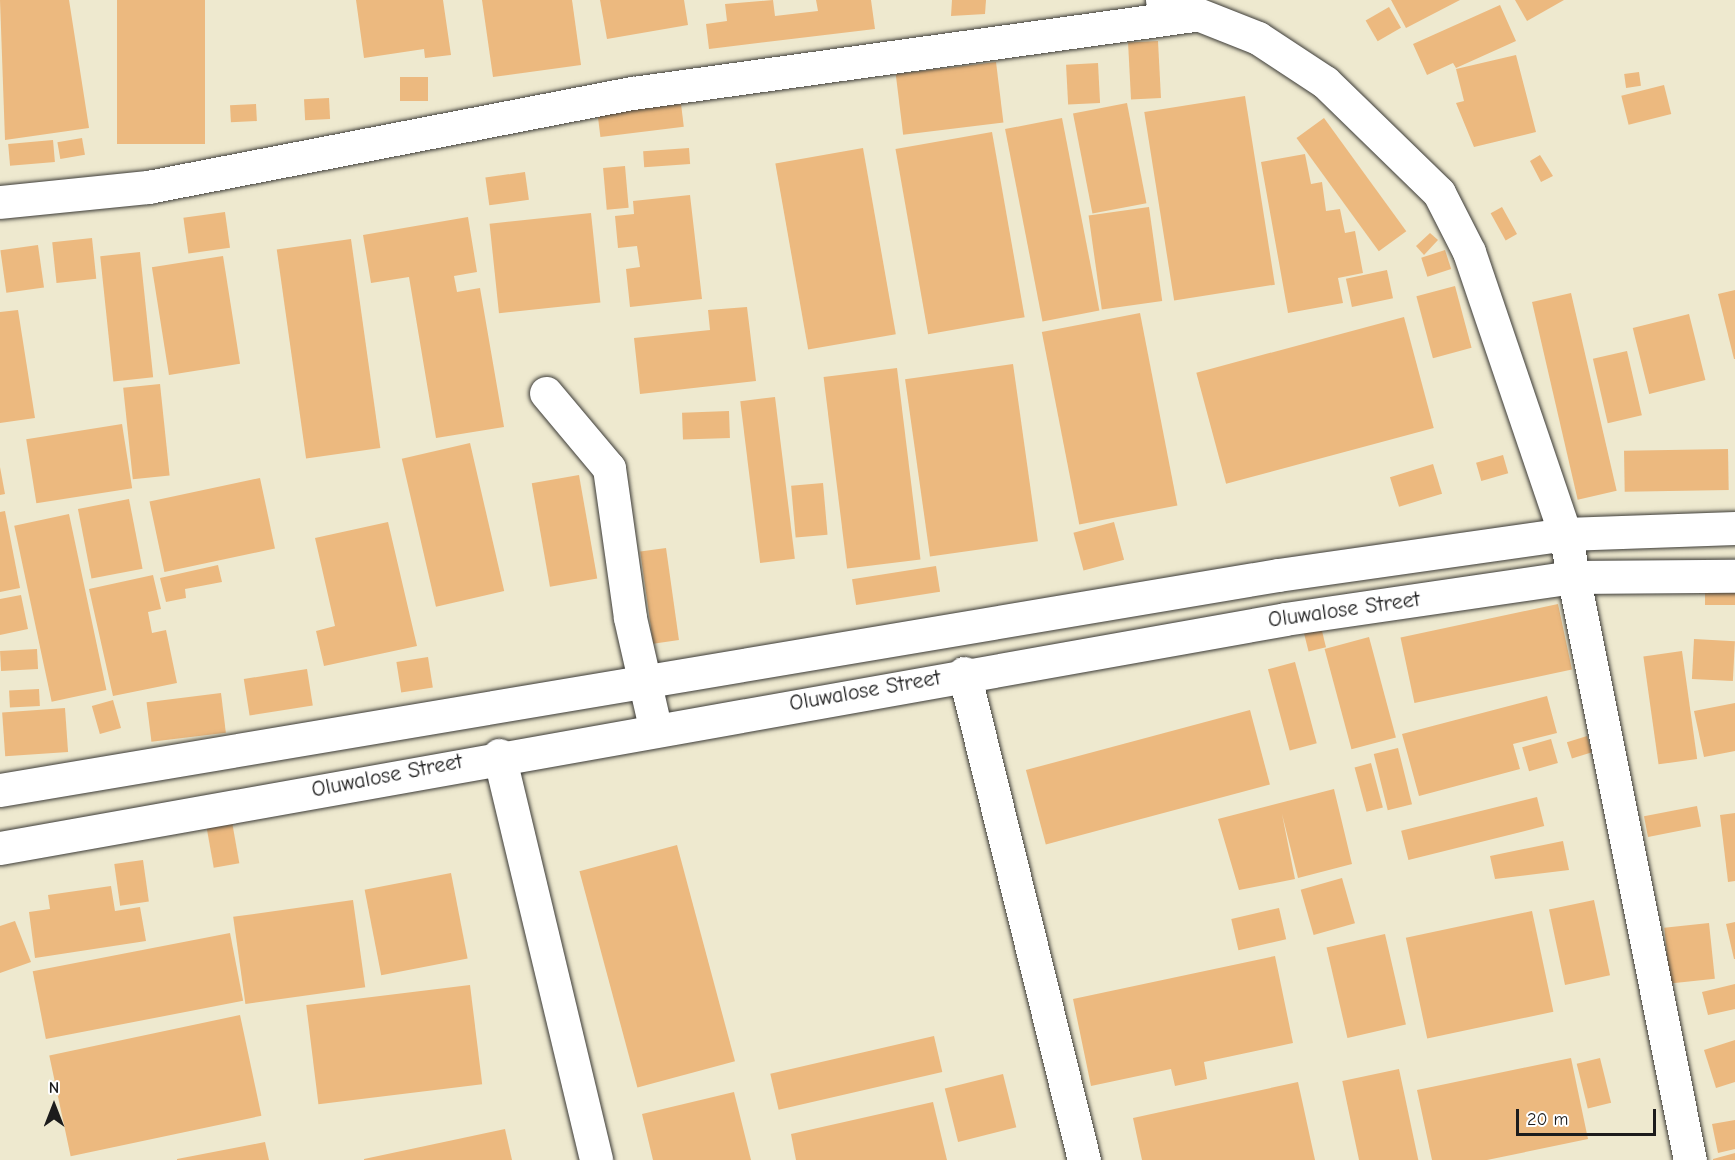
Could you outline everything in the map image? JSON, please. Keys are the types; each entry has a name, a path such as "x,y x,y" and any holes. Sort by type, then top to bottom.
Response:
{"street":[{"path":"1162,0 1194,15 1258,38 1325,82 1439,193 1469,252 1565,534 1690,1160"},
{"path":"0,202 148,187 633,93 1194,15"},
{"path":"546,393 609,468 630,618 646,679 655,727"},
{"name":"Oluwalose Street","path":"0,790 1047,611 1565,534 1735,528"},
{"name":"Oluwalose Street","path":"0,848 499,755 964,673 1572,577 1735,576"},
{"path":"964,673 1084,1160"},
{"path":"499,755 596,1160"}],"building":[{"path":"0,0 69,0 89,128 5,140"},
{"path":"117,0 205,0 205,144 117,144"},
{"path":"356,0 443,0 451,55 425,58 424,49 364,58"},
{"path":"482,0 572,0 581,65 493,77"},
{"path":"600,0 684,0 688,25 607,39"},
{"path":"773,0 775,16 818,11 816,0 871,0 875,29 709,49 706,24 727,21 725,4"},
{"path":"952,0 986,0 985,14 951,16"},
{"path":"1391,0 1460,0 1406,28"},
{"path":"1515,0 1564,0 1527,21"},
{"path":"1500,5 1516,41 1456,68 1453,63 1427,75 1413,44"},
{"path":"1389,7 1401,28 1378,41 1366,20"},
{"path":"1158,41 1161,98 1131,99 1128,43"},
{"path":"1516,55 1536,132 1474,147 1456,103 1464,101 1456,69"},
{"path":"996,62 1003,123 903,135 896,74"},
{"path":"1098,63 1100,103 1068,105 1066,65"},
{"path":"1639,72 1641,86 1626,88 1624,74"},
{"path":"400,77 428,77 428,101 400,101"},
{"path":"1664,85 1671,114 1629,125 1621,96"},
{"path":"1245,96 1275,285 1174,301 1144,112"},
{"path":"329,98 330,119 305,120 304,99"},
{"path":"1127,103 1146,203 1092,214 1073,113"},
{"path":"256,104 257,121 231,122 230,105"},
{"path":"681,104 684,127 600,137 598,114"},
{"path":"1062,118 1099,310 1042,321 1005,129"},
{"path":"1324,118 1406,231 1379,251 1296,138"},
{"path":"992,132 1025,317 928,334 895,149"},
{"path":"82,138 85,155 60,159 57,142"},
{"path":"53,140 55,162 10,166 8,144"},
{"path":"689,148 690,164 644,167 643,151"},
{"path":"863,148 896,334 808,350 775,163"},
{"path":"1305,154 1311,184 1322,182 1326,211 1340,209 1345,233 1355,231 1363,273 1338,278 1343,303 1288,313 1261,162"},
{"path":"1540,155 1553,176 1541,182 1530,161"},
{"path":"625,166 629,208 607,210 603,168"},
{"path":"525,172 529,200 489,205 485,178"},
{"path":"690,195 702,299 630,307 626,269 640,267 637,246 618,248 615,216 634,214 633,201"},
{"path":"1149,207 1162,301 1102,310 1089,215"},
{"path":"1502,207 1517,234 1506,240 1491,213"},
{"path":"225,212 230,248 188,253 183,218"},
{"path":"591,213 600,303 499,313 490,224"},
{"path":"468,217 477,272 454,276 457,292 480,288 504,427 436,438 409,277 371,283 363,235"},
{"path":"1430,233 1438,240 1424,255 1416,246"},
{"path":"92,238 96,279 57,283 52,242"},
{"path":"351,239 380,448 306,458 277,249"},
{"path":"38,245 44,288 6,293 0,250"},
{"path":"1445,250 1451,269 1427,277 1421,258"},
{"path":"140,252 153,377 113,381 100,256"},
{"path":"223,256 240,364 169,375 152,267"},
{"path":"1387,270 1393,298 1352,307 1346,279"},
{"path":"1455,286 1472,348 1433,358 1416,296"},
{"path":"1735,290 1735,359 1734,359 1718,294"},
{"path":"1571,293 1617,491 1578,500 1532,302"},
{"path":"747,307 756,381 640,394 634,338 710,330 708,310"},
{"path":"18,310 35,418 0,423 0,312"},
{"path":"1140,313 1177,505 1079,524 1042,332"},
{"path":"1689,314 1705,380 1649,394 1633,328"},
{"path":"1404,317 1434,428 1226,484 1196,373"},
{"path":"1627,351 1642,415 1608,423 1593,359"},
{"path":"1013,364 1038,541 930,556 905,379"},
{"path":"897,368 921,560 847,569 824,377"},
{"path":"160,384 170,475 133,479 123,388"},
{"path":"775,397 795,559 760,563 740,401"},
{"path":"729,411 730,438 683,440 682,413"},
{"path":"122,424 132,488 36,503 26,439"},
{"path":"470,443 504,591 436,607 402,459"},
{"path":"1728,449 1729,490 1625,492 1624,451"},
{"path":"1503,455 1508,473 1481,481 1476,463"},
{"path":"1433,464 1442,494 1399,507 1390,477"},
{"path":"0,467 5,494 0,495"},
{"path":"579,475 597,578 550,587 532,483"},
{"path":"260,478 275,548 164,572 149,501"},
{"path":"823,483 828,535 796,538 791,486"},
{"path":"129,499 143,569 92,579 78,509"},
{"path":"5,511 20,588 0,592 0,512"},
{"path":"69,514 106,690 52,702 14,526"},
{"path":"388,522 417,646 324,666 316,631 335,626 315,538"},
{"path":"1114,522 1124,560 1084,571 1073,533"},
{"path":"666,548 679,640 653,644 640,552"},
{"path":"218,565 222,582 185,589 186,598 166,602 160,578"},
{"path":"936,566 940,592 856,605 852,579"},
{"path":"153,575 161,609 148,612 152,633 166,630 177,683 113,696 89,589"},
{"path":"1705,581 1735,581 1735,605 1705,605"},
{"path":"21,595 28,629 0,635 0,599"},
{"path":"1558,604 1572,670 1414,703 1401,637"},
{"path":"1319,619 1326,647 1309,651 1302,623"},
{"path":"1369,637 1396,737 1351,749 1325,649"},
{"path":"1694,639 1735,641 1733,681 1692,679"},
{"path":"37,649 38,669 1,671 0,651"},
{"path":"1682,651 1697,759 1659,764 1643,656"},
{"path":"428,657 433,688 401,693 396,662"},
{"path":"1295,662 1317,743 1290,750 1268,669"},
{"path":"307,669 313,706 250,716 244,679"},
{"path":"39,689 40,706 10,708 9,691"},
{"path":"221,693 226,733 151,742 147,702"},
{"path":"1547,696 1557,733 1513,744 1520,769 1419,796 1402,734"},
{"path":"113,700 121,728 100,734 92,706"},
{"path":"1735,703 1735,751 1704,757 1694,711"},
{"path":"65,708 68,752 5,756 2,712"},
{"path":"1250,710 1270,784 1046,844 1026,770"},
{"path":"1587,736 1592,752 1572,758 1567,742"},
{"path":"1551,739 1558,763 1529,771 1522,747"},
{"path":"1398,748 1412,804 1388,810 1374,754"},
{"path":"1371,763 1383,807 1366,812 1355,767"},
{"path":"1334,789 1352,864 1298,878 1282,814 1295,879 1239,890 1218,819"},
{"path":"1537,797 1544,826 1408,860 1401,831"},
{"path":"1697,806 1701,827 1648,837 1644,816"},
{"path":"1735,813 1735,881 1728,882 1720,815"},
{"path":"231,816 239,863 214,868 205,821"},
{"path":"1563,841 1569,870 1495,879 1490,856"},
{"path":"677,845 735,1061 637,1088 579,871"},
{"path":"143,860 149,902 120,906 114,864"},
{"path":"451,873 468,958 381,975 365,890"},
{"path":"1342,878 1355,923 1314,935 1301,890"},
{"path":"111,886 115,911 140,907 146,941 35,958 29,912 50,909 48,895"},
{"path":"353,900 365,987 245,1004 233,917"},
{"path":"1594,900 1610,975 1565,985 1549,910"},
{"path":"1279,908 1286,939 1238,950 1231,919"},
{"path":"1532,911 1553,1012 1427,1039 1406,938"},
{"path":"15,921 31,962 0,973 0,926"},
{"path":"1735,922 1735,959 1734,959 1726,924"},
{"path":"1709,923 1715,979 1670,983 1664,928"},
{"path":"230,933 243,1001 46,1039 33,971"},
{"path":"1385,934 1406,1025 1347,1038 1327,947"},
{"path":"1275,956 1293,1043 1204,1062 1207,1079 1175,1086 1171,1069 1091,1086 1073,999"},
{"path":"1735,984 1735,1009 1708,1015 1702,992"},
{"path":"470,985 482,1084 318,1104 306,1005"},
{"path":"240,1015 261,1116 71,1156 49,1056"},
{"path":"934,1036 942,1072 779,1110 770,1074"},
{"path":"1735,1040 1735,1082 1716,1088 1704,1050"},
{"path":"1571,1058 1588,1139 1487,1160 1432,1160 1417,1090"},
{"path":"1600,1058 1611,1103 1588,1108 1577,1064"},
{"path":"1399,1069 1418,1160 1359,1160 1342,1081"},
{"path":"1003,1074 1016,1127 958,1142 945,1089"},
{"path":"1298,1082 1315,1160 1142,1160 1133,1118"},
{"path":"734,1092 751,1160 653,1160 642,1114"},
{"path":"933,1102 947,1160 796,1160 791,1134"},
{"path":"1735,1120 1735,1149 1718,1153 1712,1124"},
{"path":"505,1129 512,1160 364,1160 364,1159"},
{"path":"265,1142 269,1160 177,1160 177,1159"},
{"path":"1735,1153 1735,1160 1713,1160 1713,1159"}]}
